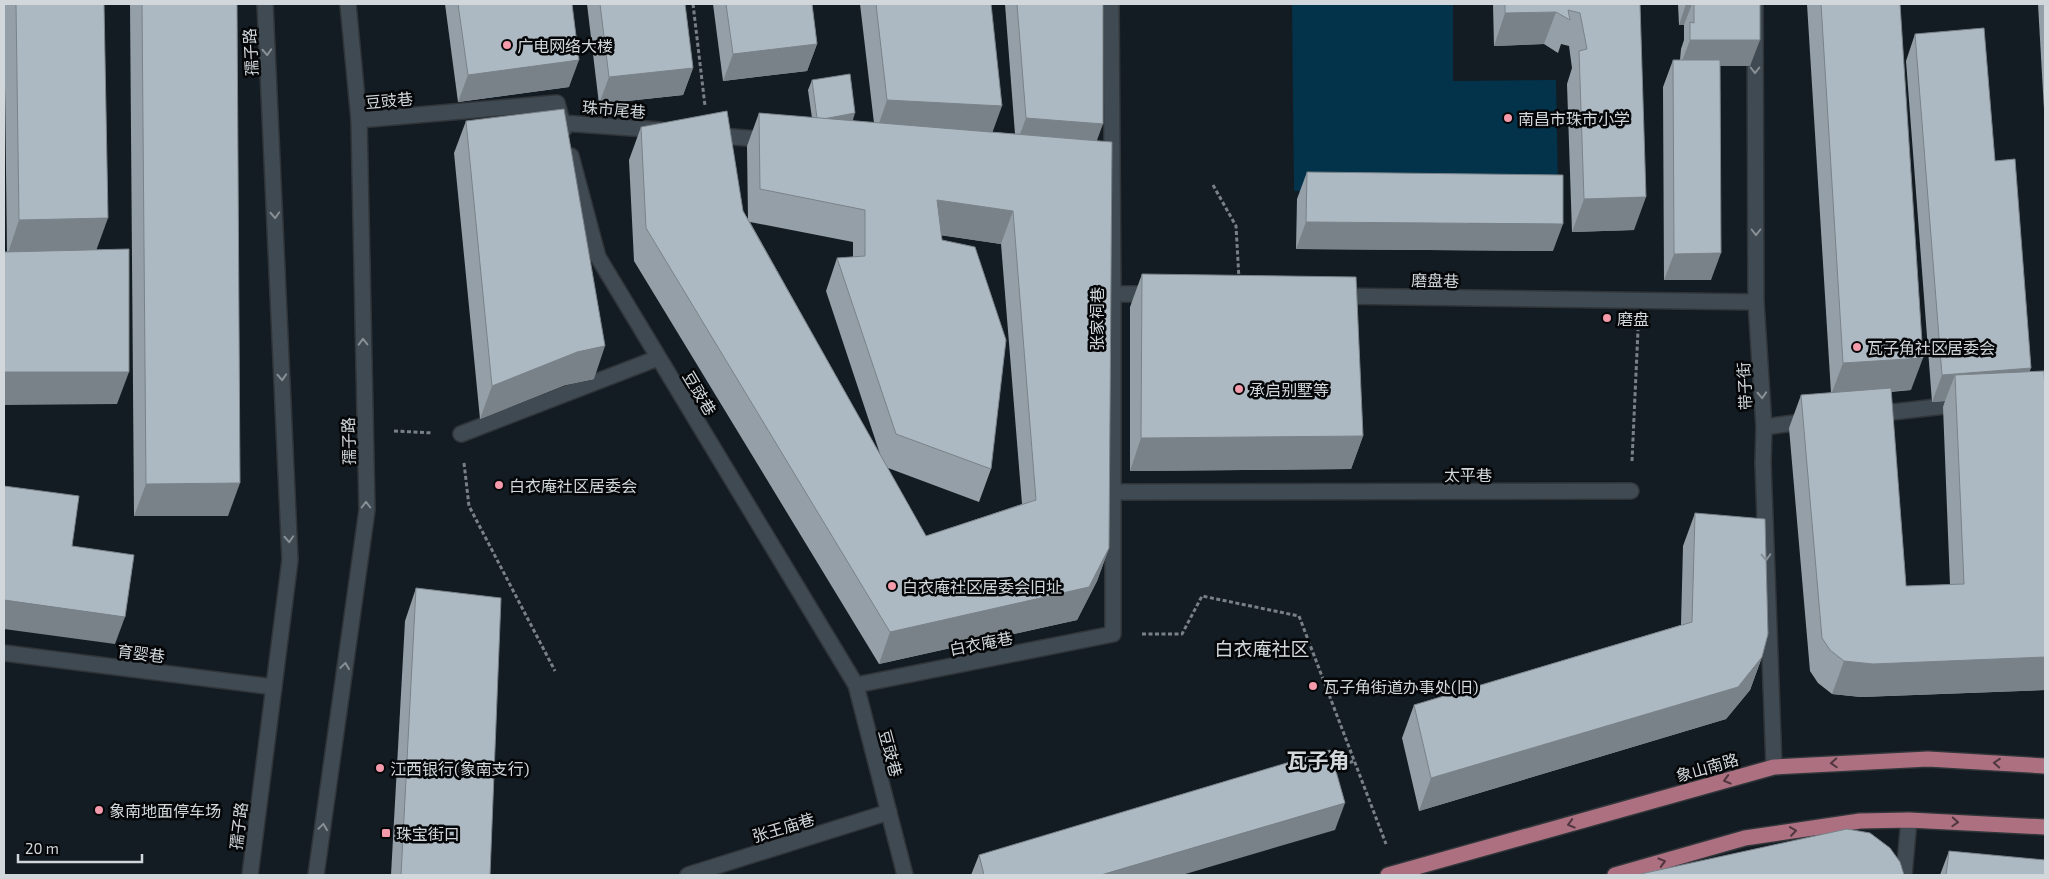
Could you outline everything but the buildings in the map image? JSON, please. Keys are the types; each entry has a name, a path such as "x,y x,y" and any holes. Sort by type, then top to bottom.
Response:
{"main road":[{"name":"孺子路","path":"250,875 290,560 265,4"},
{"name":"孺子路","path":"316,875 367,510 359,120 348,4"},
{"name":"张家祠巷","path":"1111,4 1113,634"},
{"name":"带子街","path":"1755,4 1756,302 1764,427 1763,463 1774,766"},
{"name":"豆豉巷","path":"359,120 557,103 598,257 856,685 905,875"},
{"name":"珠市尾巷","path":"562,122 679,132"},
{"path":"703,134 787,141"},
{"path":"1093,166 1112,168"},
{"path":"1113,294 1172,294"},
{"name":"磨盘巷","path":"1320,296 1756,302"},
{"path":"461,434 658,358"},
{"path":"1861,416 1977,402"},
{"path":"1764,427 1822,420"},
{"name":"太平巷","path":"1113,492 1631,492"},
{"name":"白衣庵巷","path":"856,685 1113,634"},
{"name":"育婴巷","path":"4,653 274,687"},
{"name":"象山南路","path":"1392,874 1774,766 1928,759 2045,766"},
{"name":"张王庙巷","path":"688,875 889,812"},
{"path":"1904,875 1909,820"},
{"path":"1615,875 1745,838 1860,821 1909,820 2045,827"}],"path":[{"path":"693,4 703,134"},
{"path":"1213,185 1236,226 1240,285"},
{"path":"1631,492 1639,300"},
{"path":"365,429 461,434 469,506 555,670"},
{"path":"1113,634 1182,634 1202,596 1300,616 1354,761 1392,874"},
{"path":"1326,770 1354,761"}],"shaded area":[{"path":"1292,4 1453,4 1453,81 1556,80 1558,188 1294,191"}],"place":[{"name":"广电网络大楼","path":"507,45"},
{"name":"南昌市珠市小学","path":"1508,118"},
{"name":"磨盘","path":"1607,318"},
{"name":"瓦子角社区居委会","path":"1857,347"},
{"name":"承启别墅等","path":"1239,389"},
{"name":"白衣庵社区居委会","path":"499,485"},
{"name":"白衣庵社区居委会旧址","path":"892,586"},
{"name":"瓦子角街道办事处(旧)","path":"1313,686"},
{"name":"江西银行(象南支行)","path":"380,768"},
{"name":"象南地面停车场","path":"99,810"},
{"name":"珠宝街口","path":"386,833"}],"district":[{"name":"白衣庵社区","path":"1262,648"},
{"name":"瓦子角","path":"1318,759"}]}
